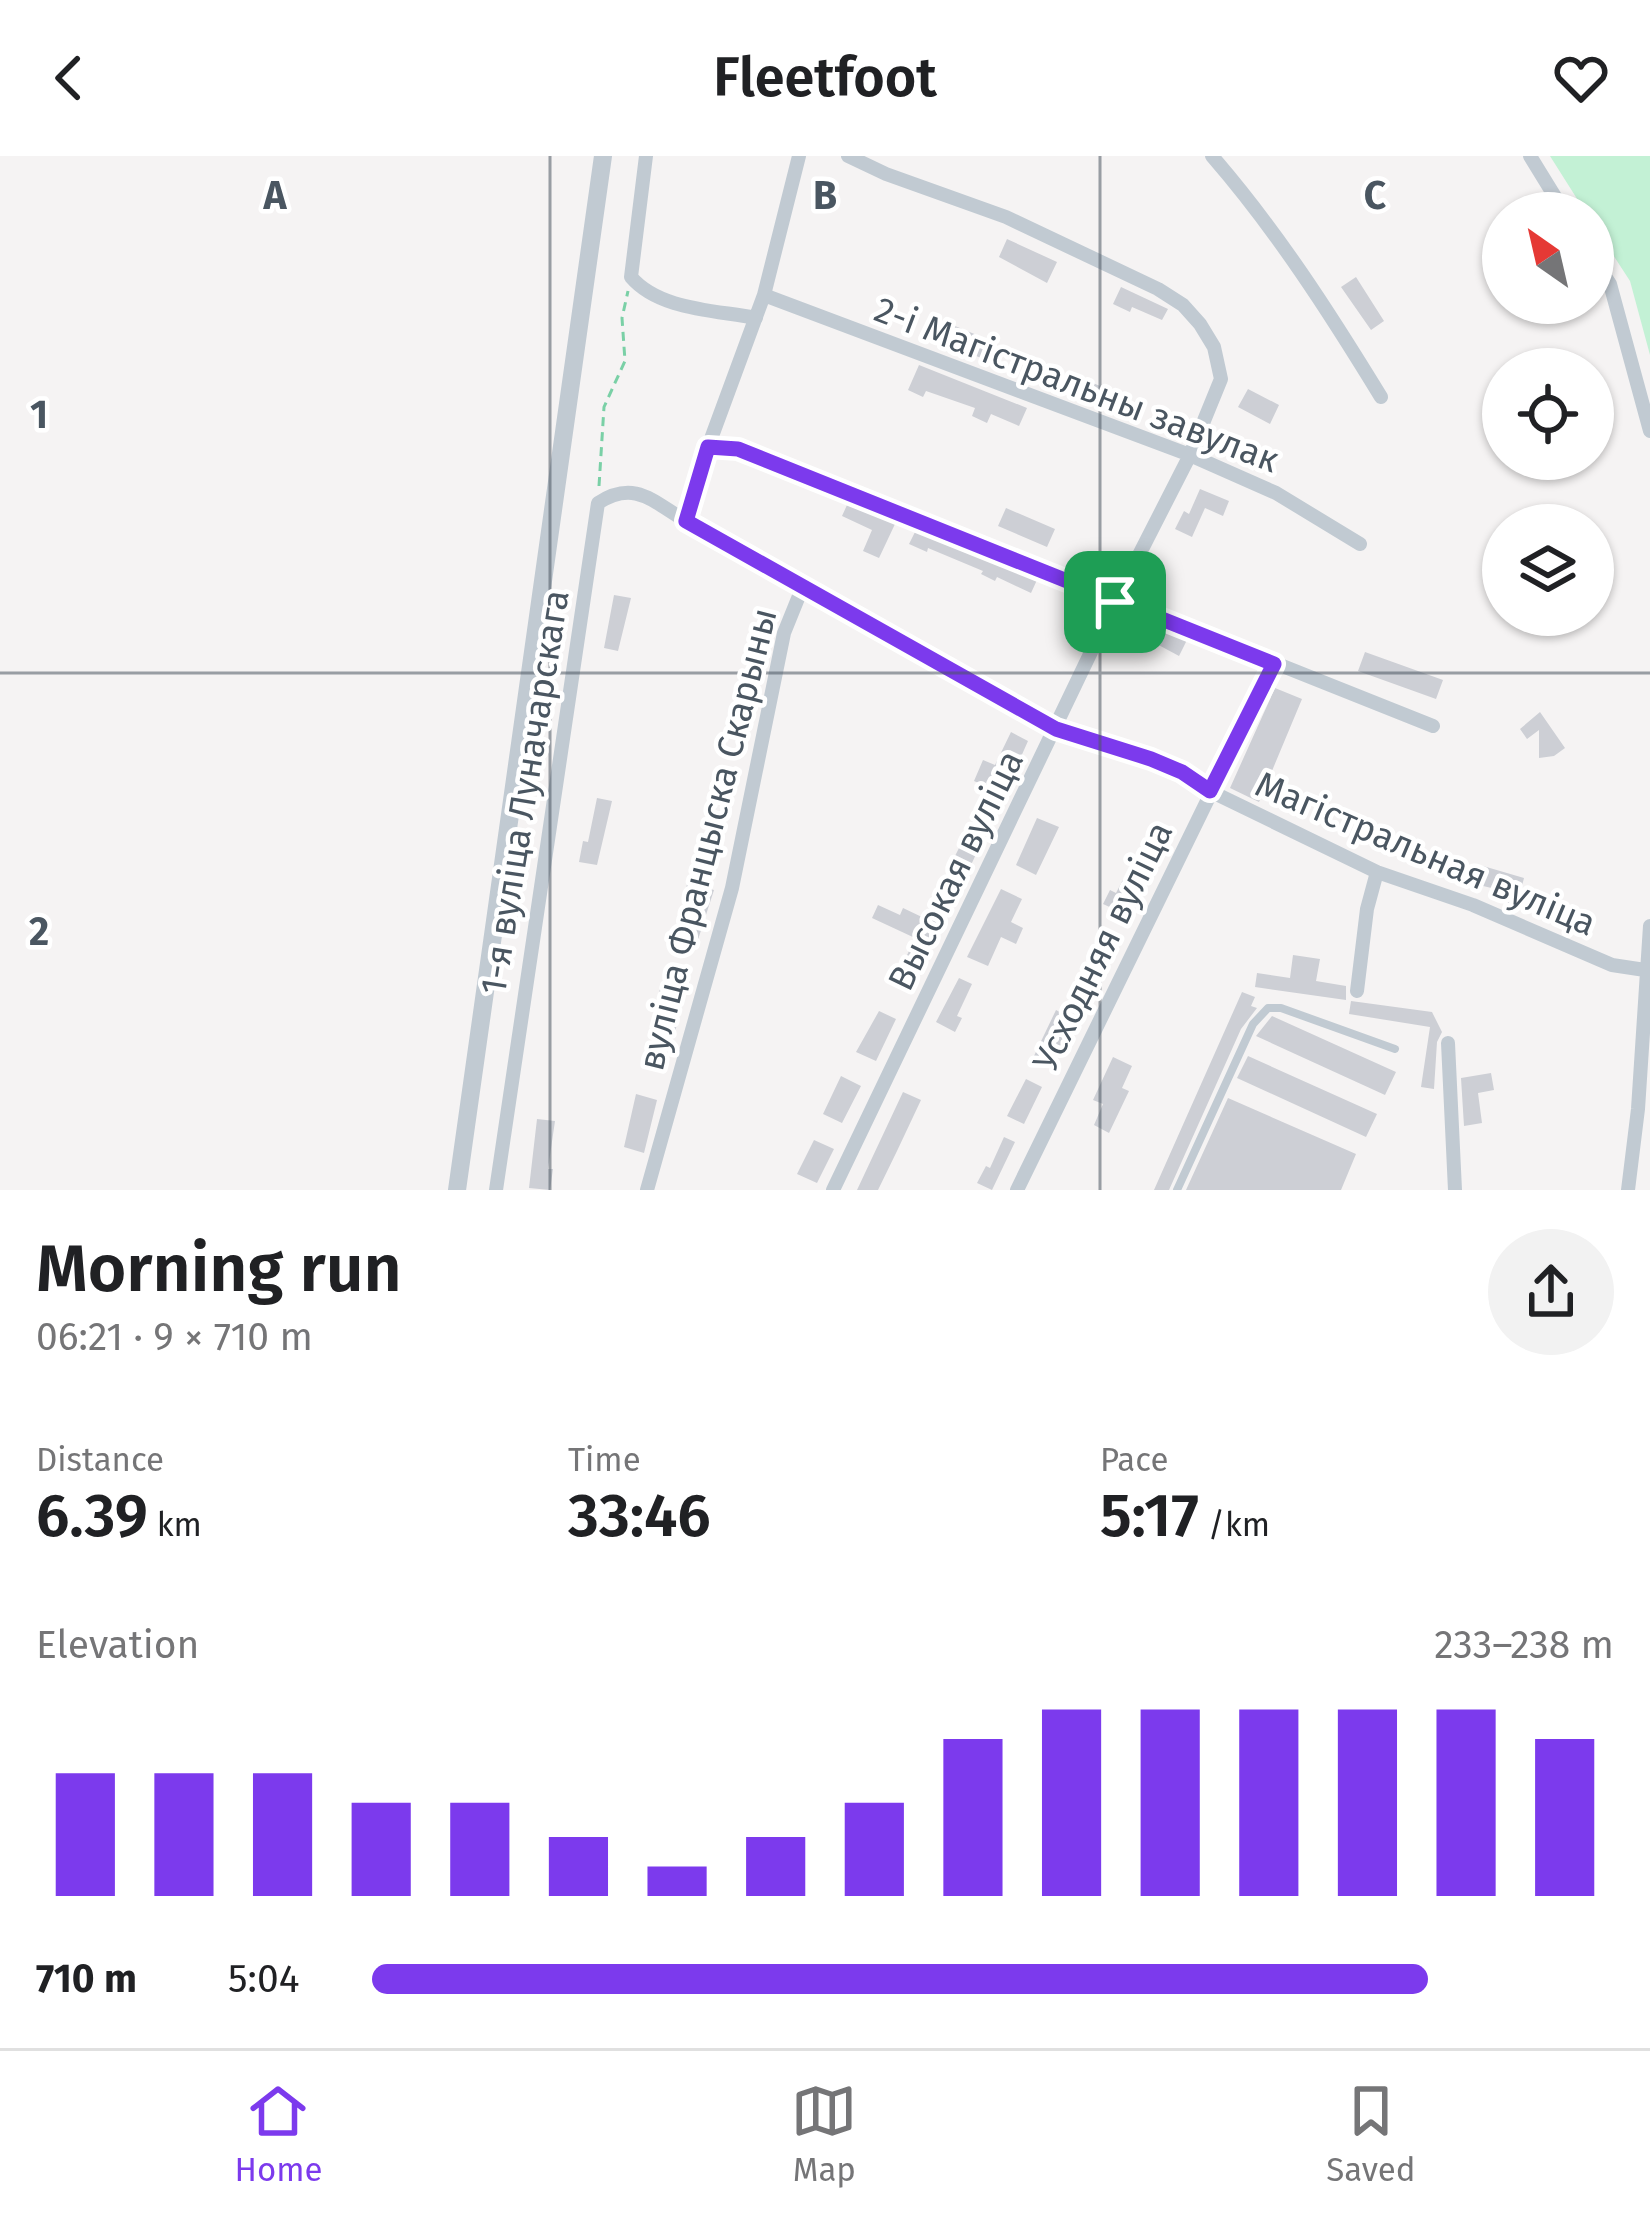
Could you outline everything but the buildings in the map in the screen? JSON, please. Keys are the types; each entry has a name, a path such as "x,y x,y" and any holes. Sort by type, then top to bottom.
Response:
{"street":[{"path":"458,1190 603,156"},
{"path":"646,156 631,277 643,291 666,301 756,318"},
{"path":"598,502 632,490 686,521 764,295 800,156"},
{"name":"Высокая вуліца","path":"833,1190 1190,455 1221,380 1214,347 1199,324 1183,305 1158,289 1006,217 848,156"},
{"path":"1212,156 1260,211 1381,397"},
{"path":"1530,156 1552,192"},
{"name":"2-і Магістральны завулак","path":"764,295 1190,455 1276,493 1360,544"},
{"path":"1614,299 1650,431"},
{"path":"708,447 738,449 1433,726"},
{"name":"1-я вуліца Луначарскага","path":"496,1190 598,502"},
{"name":"вуліца Францыска Скарыны","path":"647,1190 732,888 784,633 803,586 686,521"},
{"name":"Магістральная вуліца","path":"803,586 1056,729 1182,772 1210,791 1377,872 1473,904 1612,965 1645,970"},
{"name":"Усходняя вуліца","path":"1017,1190 1274,664"},
{"path":"1358,991 1367,909 1377,872"},
{"path":"1628,1190 1650,926"},
{"path":"1448,1043 1455,1190"}],"lane":[{"path":"1177,1190 1253,1024 1268,1008 1281,1008 1395,1049"}],"path":[{"path":"598,502 604,407 625,361 622,318 631,277"}],"green space":[{"path":"1550,156 1650,156 1650,355 1630,281 1614,256 1614,192 1573,192"}],"route":[{"path":"708,447 738,449 1115,602 1274,664 1210,791 1151,759 1056,729 686,521 708,447"}]}
